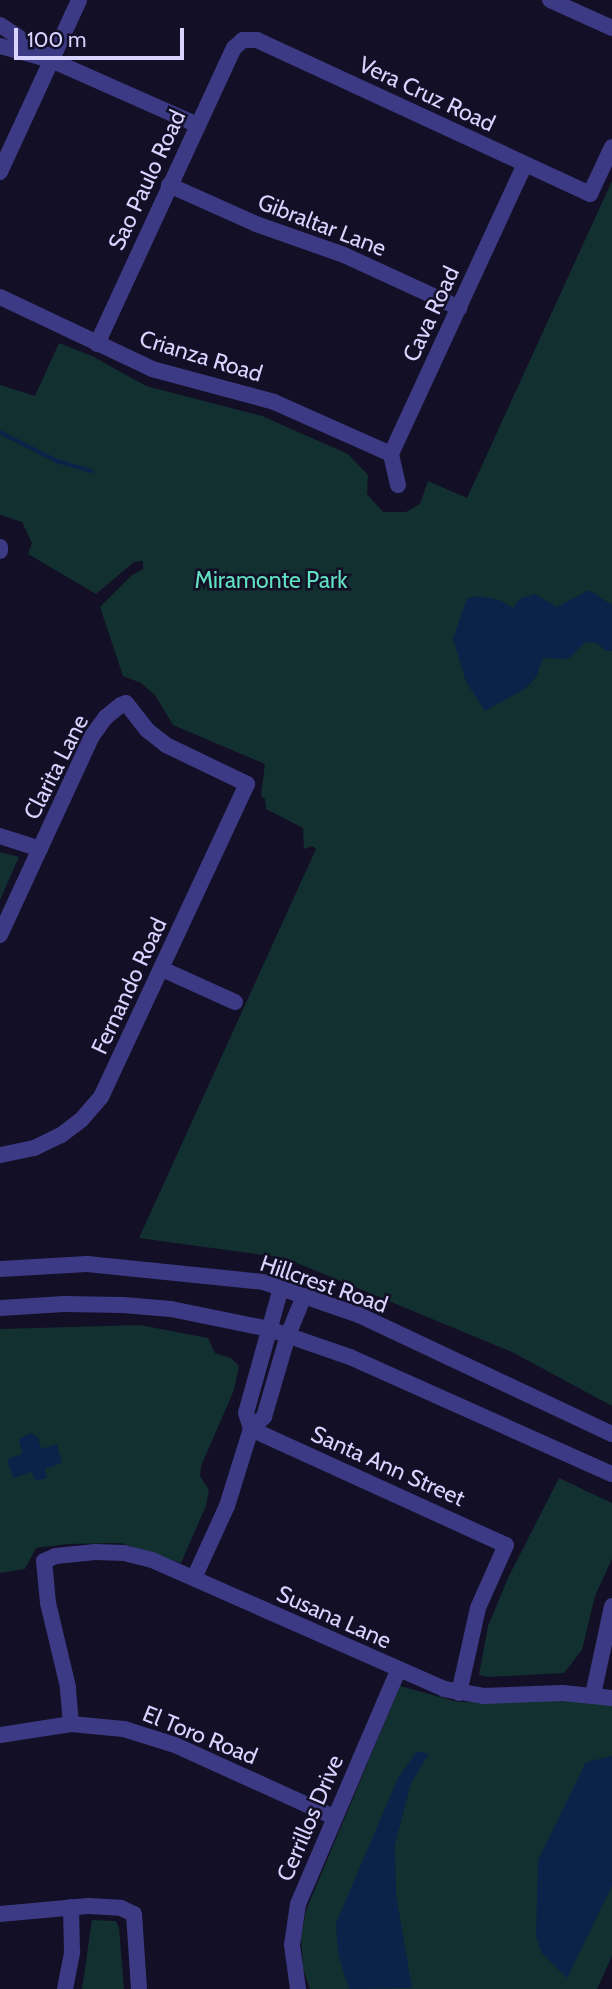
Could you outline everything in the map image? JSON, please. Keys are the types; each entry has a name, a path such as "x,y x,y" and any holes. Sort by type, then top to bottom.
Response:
{"street":[{"path":"0,172 79,0"},
{"path":"550,0 612,29"},
{"path":"0,25 51,60"},
{"name":"Sao Paulo Road","path":"97,344 234,48 243,40"},
{"name":"Vera Cruz Road","path":"243,40 257,40 590,194 612,147"},
{"path":"0,46 51,60 198,125"},
{"name":"Cava Road","path":"391,454 525,164"},
{"name":"Gibraltar Lane","path":"169,185 251,222 344,255 459,308"},
{"name":"Crianza Road","path":"0,298 166,373 291,408 391,454"},
{"path":"391,454 398,485"},
{"name":"Clarita Lane","path":"0,935 92,736 106,717 126,703 147,730 166,745 247,784"},
{"name":"Fernando Road","path":"0,1155 24,1151 53,1140 89,1113 106,1088 247,784"},
{"path":"0,836 40,849"},
{"path":"162,969 235,1002"},
{"name":"Hillcrest Road","path":"0,1269 23,1265 87,1264 263,1282 359,1315 612,1434"},
{"path":"251,1429 246,1413 281,1288"},
{"path":"194,1578 227,1506 251,1429 264,1417 288,1335 304,1296"},
{"path":"0,1308 64,1304 123,1305 171,1309 269,1329 350,1357 612,1474"},
{"name":"Santa Ann Street","path":"251,1429 506,1545 478,1608 459,1693"},
{"name":"Susana Lane","path":"71,1724 68,1687 48,1603 44,1562 56,1556 81,1553 124,1553 152,1560 398,1671 459,1693 495,1697 593,1695 612,1698"},
{"path":"593,1695 612,1606"},
{"name":"Cerrillos Drive","path":"298,1989 293,1959 295,1918 303,1888 398,1671"},
{"name":"El Toro Road","path":"0,1735 71,1724 115,1727 158,1738 334,1817"},
{"path":"65,1989 72,1952 71,1907"},
{"path":"0,1914 71,1907 121,1908 134,1913 139,1989"}],"green space":[{"name":"Miramonte Park","path":"612,181 612,1406 512,1352 285,1258 139,1238 316,849 312,846 304,849 303,828 266,809 265,799 261,796 265,764 173,725 155,695 141,683 123,676 100,607 132,575 143,569 143,561 134,562 96,594 28,554 32,543 22,522 0,515 0,385 35,396 59,343 92,356 146,386 262,416 348,454 368,475 367,494 383,512 406,512 420,504 428,481 467,498"},
{"path":"0,852 19,857 0,900"},
{"path":"140,1325 208,1338 215,1353 231,1358 239,1366 234,1390 201,1466 200,1476 209,1490 206,1506 181,1563 121,1543 67,1544 36,1548 25,1569 0,1573 0,1329"},
{"path":"559,1478 612,1503 612,1559 595,1596 582,1650 564,1673 487,1677 479,1675 488,1626 508,1578"},
{"path":"400,1686 458,1702 576,1700 612,1706 612,1956 597,1989 310,1989 303,1969 301,1937 306,1910"},
{"path":"92,1920 116,1921 119,1928 124,1989 82,1989"}],"water":[{"path":"589,590 612,605 612,651 606,651 597,643 586,642 569,659 543,658 536,677 525,689 485,711 466,682 453,639 467,598 479,596 500,600 513,608 519,599 535,594 557,607"},
{"path":"31,1433 38,1437 41,1449 57,1444 62,1463 45,1469 47,1478 35,1481 32,1472 13,1478 7,1459 22,1454 19,1439"},
{"path":"417,1751 429,1754 411,1783 395,1845 396,1894 412,1988 349,1989 338,1954 336,1923 398,1778"},
{"path":"612,1756 612,1886 567,1978 541,1952 536,1935 538,1860 586,1762"}],"waterway":[{"path":"0,432 57,461 92,471"}]}
